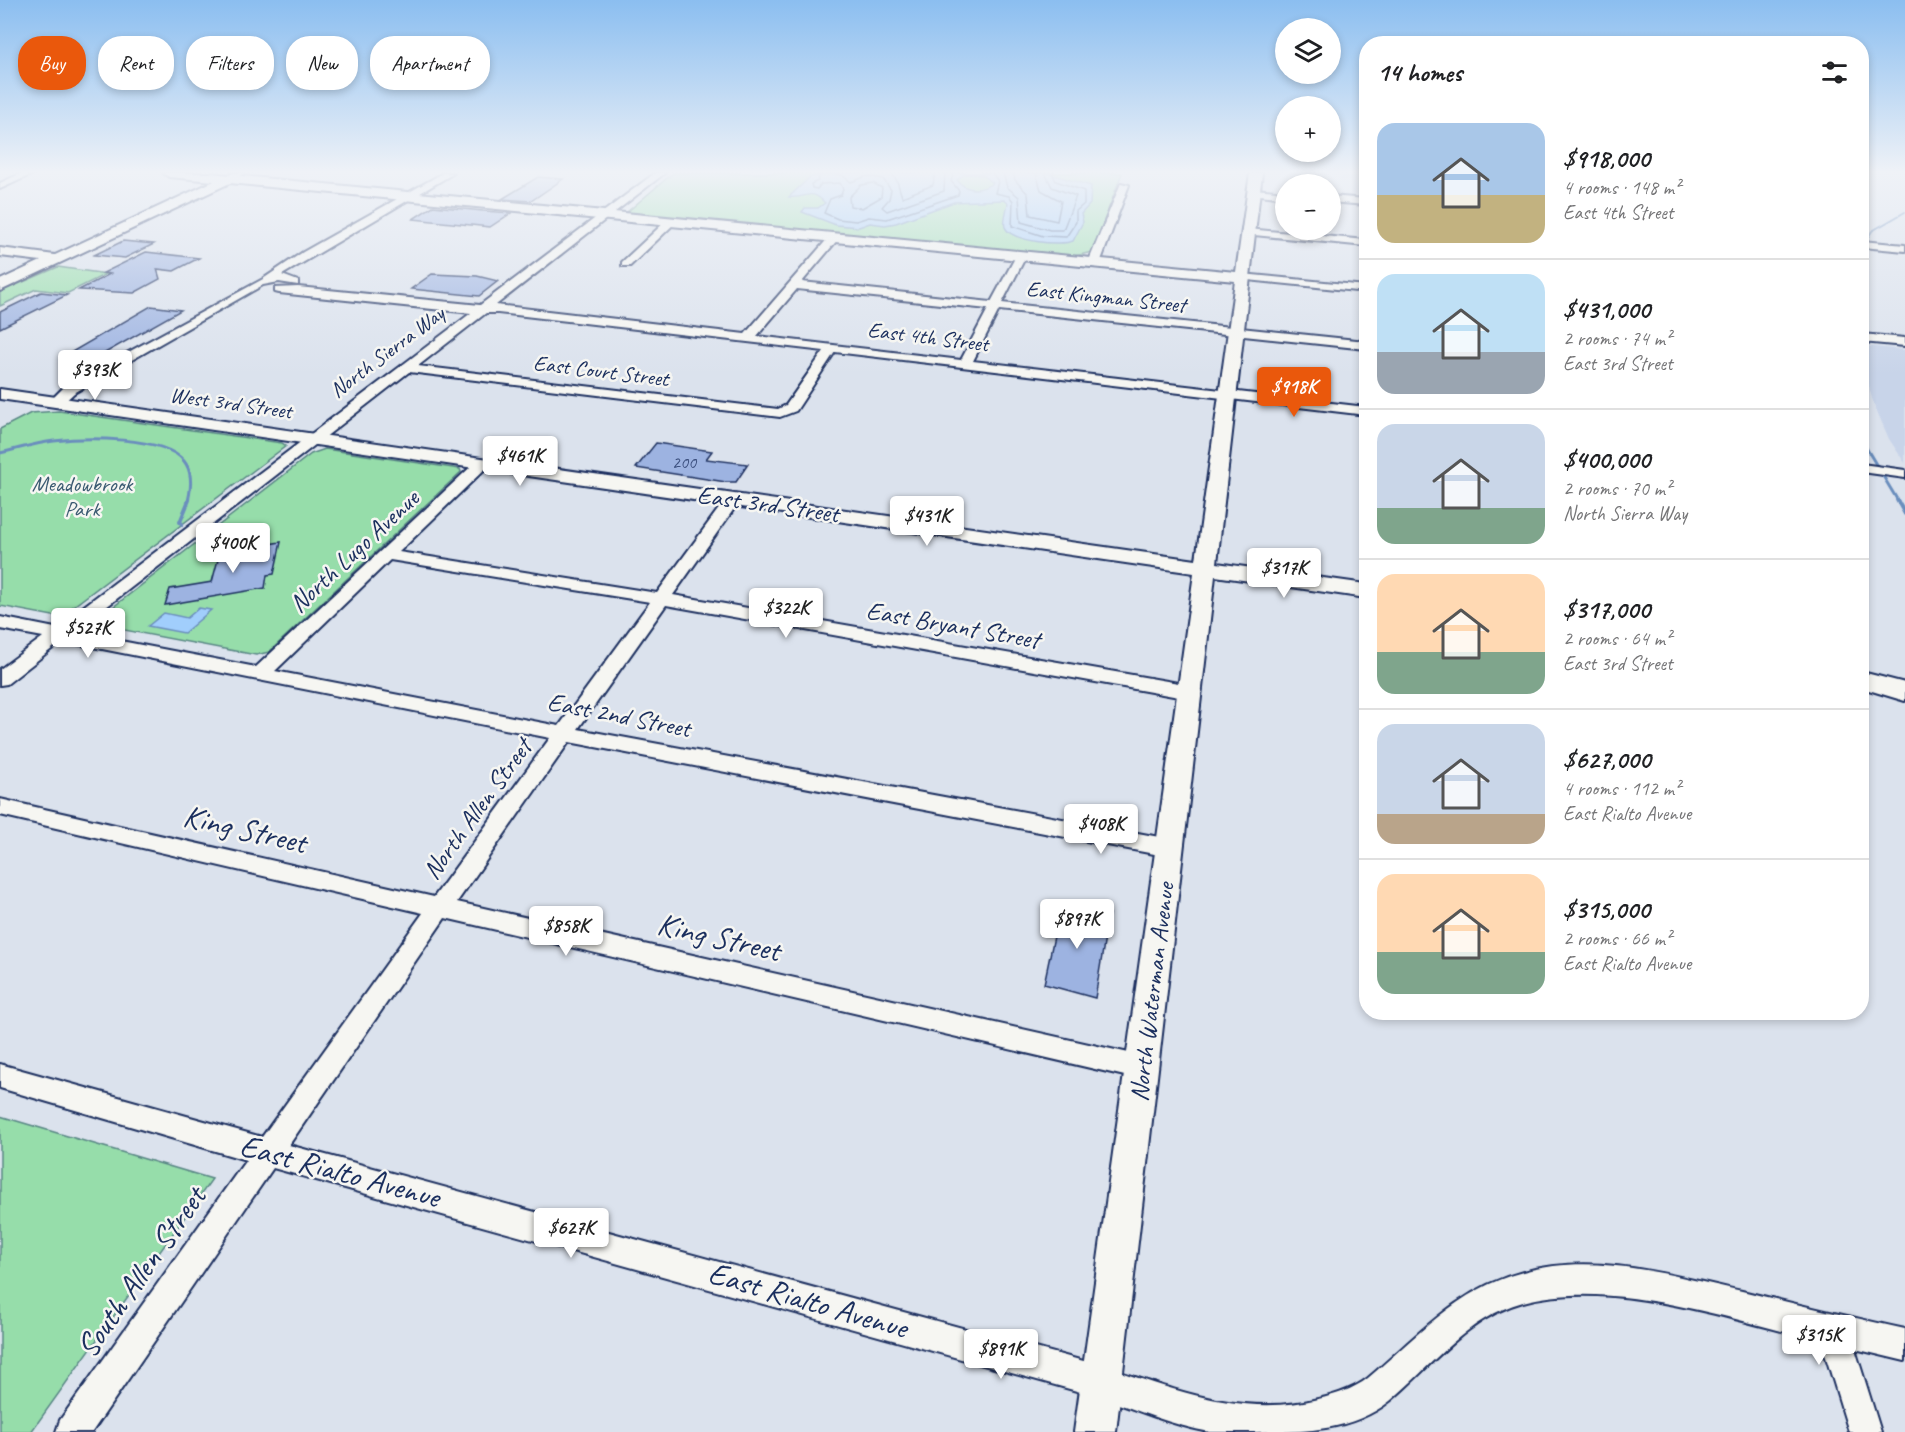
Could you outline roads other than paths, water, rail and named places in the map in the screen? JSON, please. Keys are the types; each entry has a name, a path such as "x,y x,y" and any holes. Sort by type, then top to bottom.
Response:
{"main road":[{"path":"0,286 98,240"},
{"path":"853,240 1242,277"},
{"name":"North Waterman Avenue","path":"1095,1432 1207,568 1247,240"},
{"path":"0,252 57,259"},
{"name":"West 3rd Street","path":"0,394 313,439"},
{"name":"East 3rd Street","path":"313,439 1359,590"},
{"path":"1869,682 1905,692"}],"street":[{"path":"56,402 79,392 257,289 268,279 330,240"},
{"path":"279,290 300,264 341,240"},
{"name":"North Sierra Way","path":"0,679 574,240"},
{"path":"626,264 652,240"},
{"path":"748,338 832,240"},
{"path":"1094,263 1103,240"},
{"path":"1332,240 1359,242"},
{"path":"1869,245 1905,248"},
{"path":"965,364 1021,256"},
{"path":"1242,277 1359,288"},
{"path":"268,279 467,303 484,308"},
{"name":"East Kingman Street","path":"794,285 1359,344"},
{"path":"257,289 298,290 465,309 484,308"},
{"name":"East 4th Street","path":"484,308 1359,410"},
{"path":"1869,339 1905,342"},
{"name":"East Court Street","path":"406,368 764,413 780,413 791,408 832,348"},
{"name":"North Lugo Avenue","path":"259,675 483,463"},
{"path":"1869,469 1904,474"},
{"name":"North Allen Street","path":"269,1153 440,907 733,499"},
{"name":"East Bryant Street","path":"388,555 662,599 1190,692"},
{"name":"East 2nd Street","path":"0,623 565,734 1170,848"},
{"name":"King Street","path":"0,807 1142,1068"},
{"name":"East Rialto Avenue","path":"0,1076 269,1153 1102,1382 1211,1415 1287,1427 1348,1406 1377,1390 1463,1314 1499,1296 1529,1285 1564,1278 1598,1278 1636,1282 1905,1346"},
{"name":"South Allen Street","path":"72,1432 269,1153"},
{"path":"1833,1329 1865,1432"}],"water":[{"path":"1031,240 1074,240 1058,243"},
{"path":"199,608 211,610 184,633 148,626 164,613 187,618"}],"waterway":[{"path":"0,453 47,442 84,439 123,440 159,447 174,453 187,465 191,481 188,501"},
{"path":"1869,453 1898,501"},
{"path":"182,524 180,522 189,500"},
{"path":"1897,500 1905,514"}],"park label":[{"name":"Meadowbrook Park","path":"82,496"}]}
